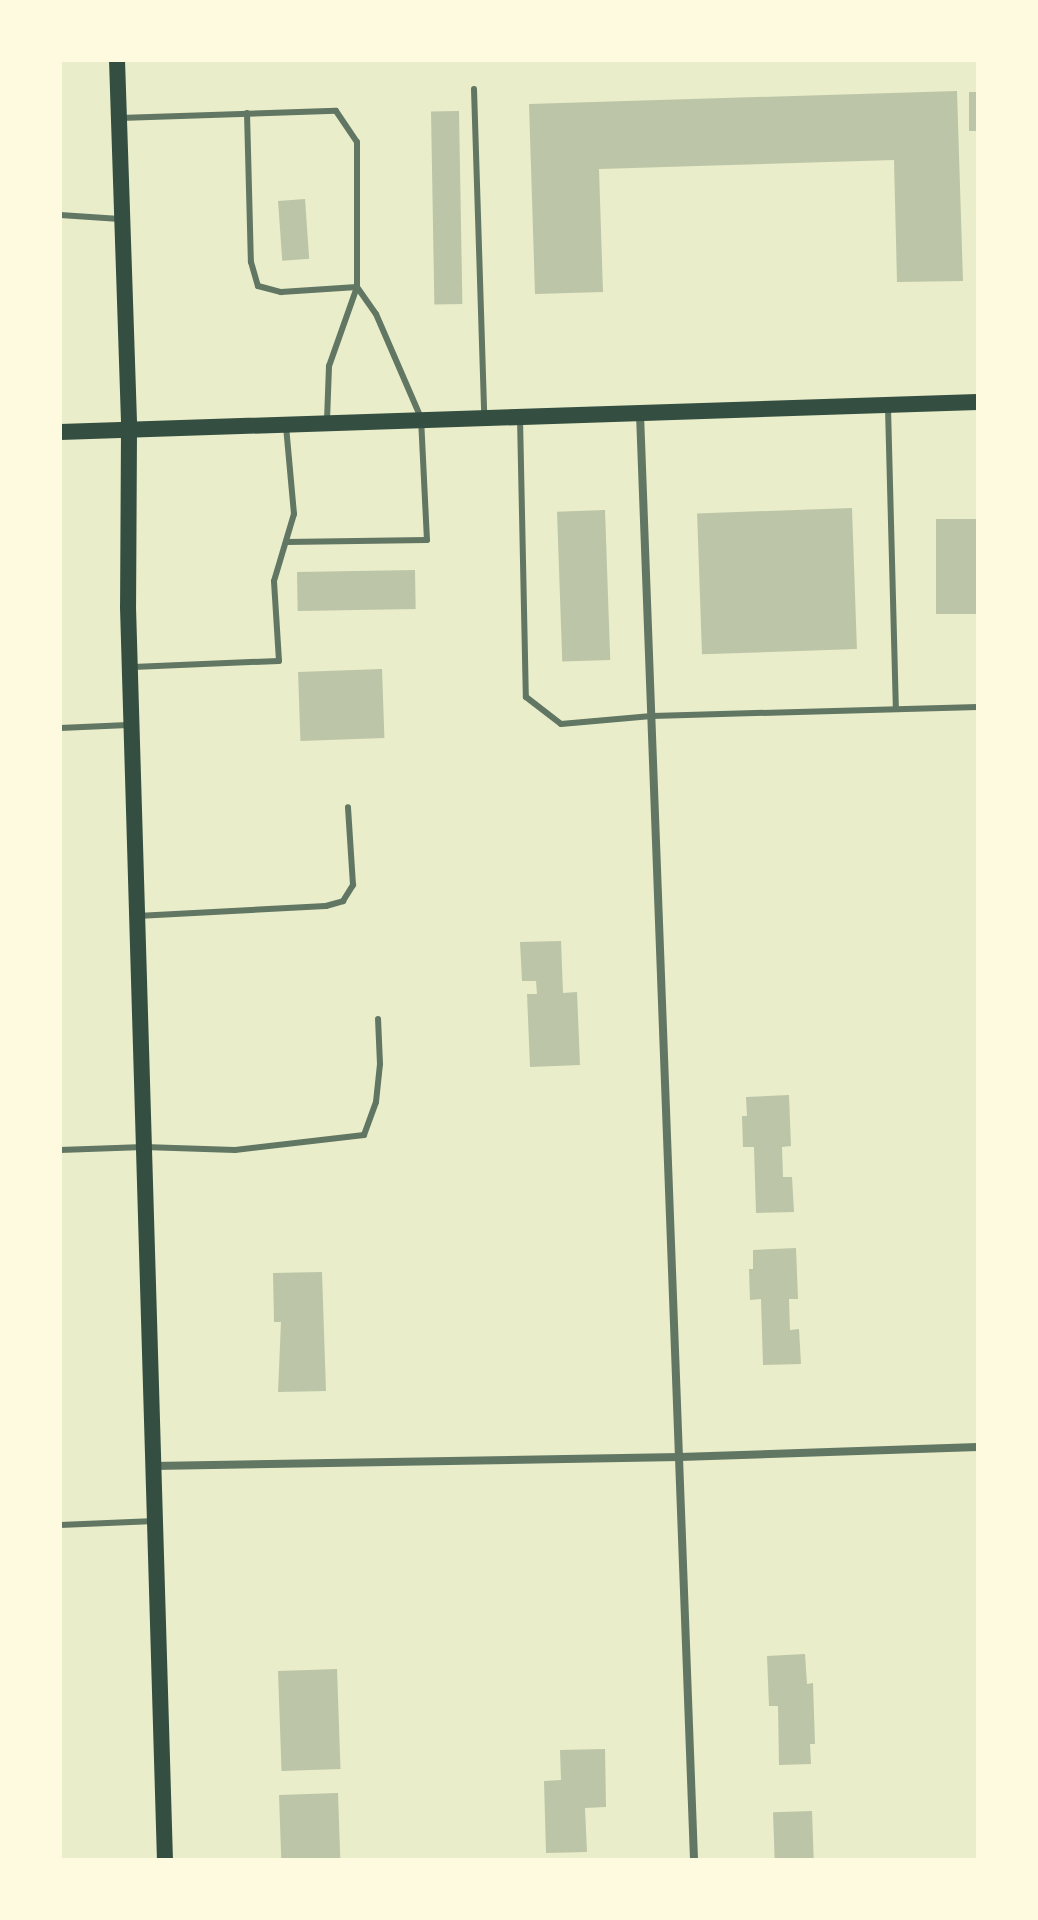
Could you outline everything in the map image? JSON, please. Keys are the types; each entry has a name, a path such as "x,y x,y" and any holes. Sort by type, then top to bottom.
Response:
{"main road":[{"path":"117,60 129,429 131,725 165,1860"},
{"path":"60,432 484,415 640,414 978,402"}],"street":[{"path":"640,414 694,1860"},
{"path":"153,1466 680,1457 978,1447"}],"lane":[{"path":"474,89 484,415"},
{"path":"119,118 336,111 357,142 357,287 329,366 327,421"},
{"path":"247,113 251,262 258,286 281,292 357,287"},
{"path":"60,215 122,219"},
{"path":"286,542 427,540 421,418 376,314 357,287"},
{"path":"888,405 896,709"},
{"path":"520,414 526,697 561,724 652,716 978,707"},
{"path":"130,667 279,661 274,581 294,514 286,423"},
{"path":"60,728 131,725"},
{"path":"137,916 326,906 343,901 353,885 348,807"},
{"path":"60,1150 144,1147 235,1150 364,1135 376,1102 380,1064 378,1019"},
{"path":"60,1525 155,1521"}],"building":[{"path":"957,91 963,281 897,282 894,160 599,169 603,292 535,294 529,104"},
{"path":"969,92 978,92 978,131 969,131"},
{"path":"431,111 459,111 462,304 434,304"},
{"path":"305,199 309,259 282,261 278,201"},
{"path":"852,508 857,649 702,654 697,513"},
{"path":"605,510 610,660 562,662 557,512"},
{"path":"936,519 978,519 978,614 936,614"},
{"path":"415,570 416,609 298,611 297,572"},
{"path":"382,669 384,738 300,741 298,672"},
{"path":"561,941 563,993 577,992 580,1065 530,1067 527,994 537,994 536,981 522,981 520,942"},
{"path":"789,1095 791,1146 782,1147 783,1177 792,1177 794,1212 756,1213 754,1147 743,1147 742,1116 747,1116 746,1097"},
{"path":"796,1248 798,1299 789,1299 790,1330 799,1329 801,1364 763,1365 761,1299 750,1300 749,1269 753,1269 753,1250"},
{"path":"322,1272 326,1391 278,1392 281,1322 274,1322 273,1273"},
{"path":"805,1654 807,1684 813,1683 815,1744 810,1744 811,1764 779,1765 778,1706 769,1706 767,1656"},
{"path":"337,1669 340,1769 282,1771 278,1671"},
{"path":"605,1749 606,1807 585,1808 587,1852 546,1853 544,1781 561,1780 560,1750"},
{"path":"338,1793 340,1860 281,1860 279,1795"},
{"path":"812,1811 814,1860 775,1860 773,1812"}]}
